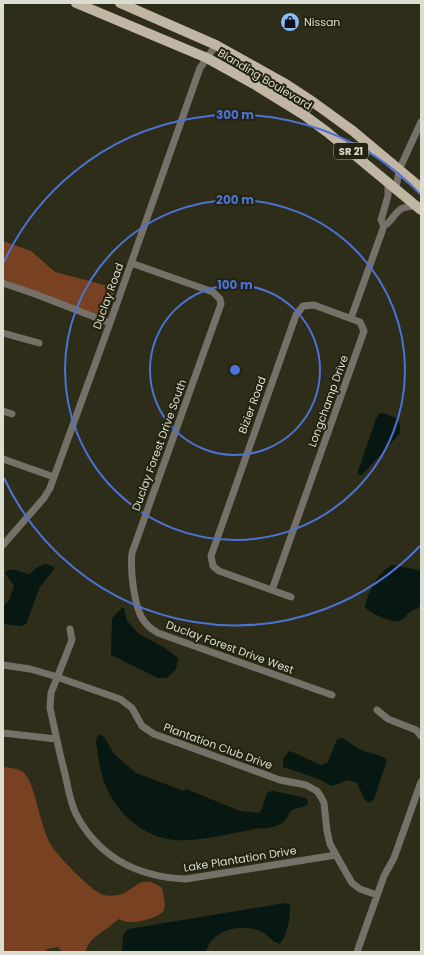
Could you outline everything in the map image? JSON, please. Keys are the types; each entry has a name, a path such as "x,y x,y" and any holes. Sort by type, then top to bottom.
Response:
{"main road":[{"name":"Blanding Boulevard","path":"76,3 206,58 254,84 304,115 349,149 418,208"},
{"name":"Blanding Boulevard","path":"120,3 216,45 253,64 313,102 353,131 421,188"}],"street":[{"name":"Duclay Road","path":"3,545 44,498 54,477 110,324 200,68 216,45"},
{"path":"304,115 313,102"},
{"path":"384,226 381,220 388,196 421,122"},
{"path":"351,318 384,226 391,222 397,212 402,208 418,208"},
{"name":"Duclay Forest Drive South","path":"131,263 213,292 220,299 220,309 132,553 131,572 137,601"},
{"path":"3,283 36,294 110,324"},
{"name":"Bizier Road","path":"272,590 219,571 211,561 212,551 296,315 303,306 314,305 351,318"},
{"name":"Longchamp Drive","path":"272,590 364,331 362,324 351,318"},
{"path":"3,333 39,344"},
{"path":"3,411 12,414"},
{"path":"3,459 54,477"},
{"path":"272,590 291,597"},
{"name":"Duclay Forest Drive West","path":"137,601 143,619 151,629 158,633 332,696"},
{"name":"Lake Plantation Drive","path":"70,629 72,640 50,702 56,739 70,799 76,814 84,827 103,849 128,866 151,875 186,879 336,855"},
{"name":"Plantation Club Drive","path":"3,665 30,669 58,677 120,699 135,712 142,726 154,734 280,780 306,785 317,791 322,796 324,803 330,844 352,883 360,889 377,895"},
{"path":"377,710 388,718 416,730 421,736"},
{"path":"3,732 56,739"},
{"path":"357,952 384,876 394,858 421,782"}],"shaded area":[{"path":"3,241 31,251 55,272 116,288 104,317 3,279"},
{"path":"383,413 397,419 400,424 400,433 362,475 358,475 358,471 376,419 379,414"},
{"path":"45,564 55,568 40,587 26,624 20,626 3,624 3,607 9,600 14,586 5,573 13,570 29,574"},
{"path":"392,565 418,570 421,572 421,604 417,609 399,621 381,617 365,607 374,583 387,568"},
{"path":"122,608 124,608 127,621 139,634 165,648 178,658 176,669 167,678 158,678 111,655 112,618"},
{"path":"101,734 114,754 136,773 184,791 186,789 240,811 259,813 262,809 266,795 268,792 273,791 302,797 307,799 308,804 290,812 287,818 278,825 267,828 195,840 175,840 162,838 139,827 129,819 112,799 106,787 99,763 96,742 97,737"},
{"path":"343,738 359,749 381,756 387,760 374,799 370,803 365,800 357,783 349,780 332,786 316,778 283,767 283,759 289,751 322,765 328,762 337,739"},
{"path":"3,767 19,770 27,777 35,796 49,841 62,859 85,882 99,893 110,896 122,894 141,883 150,882 155,884 162,888 165,905 162,913 153,918 137,922 127,922 119,919 94,938 85,952 62,952 58,947 47,949 45,952 3,952"},
{"path":"285,903 290,905 289,920 287,931 280,944 262,932 249,928 235,928 216,936 211,941 205,952 122,952 123,935 128,929"}],"place":[{"name":"Nissan","path":"290,22"}]}
